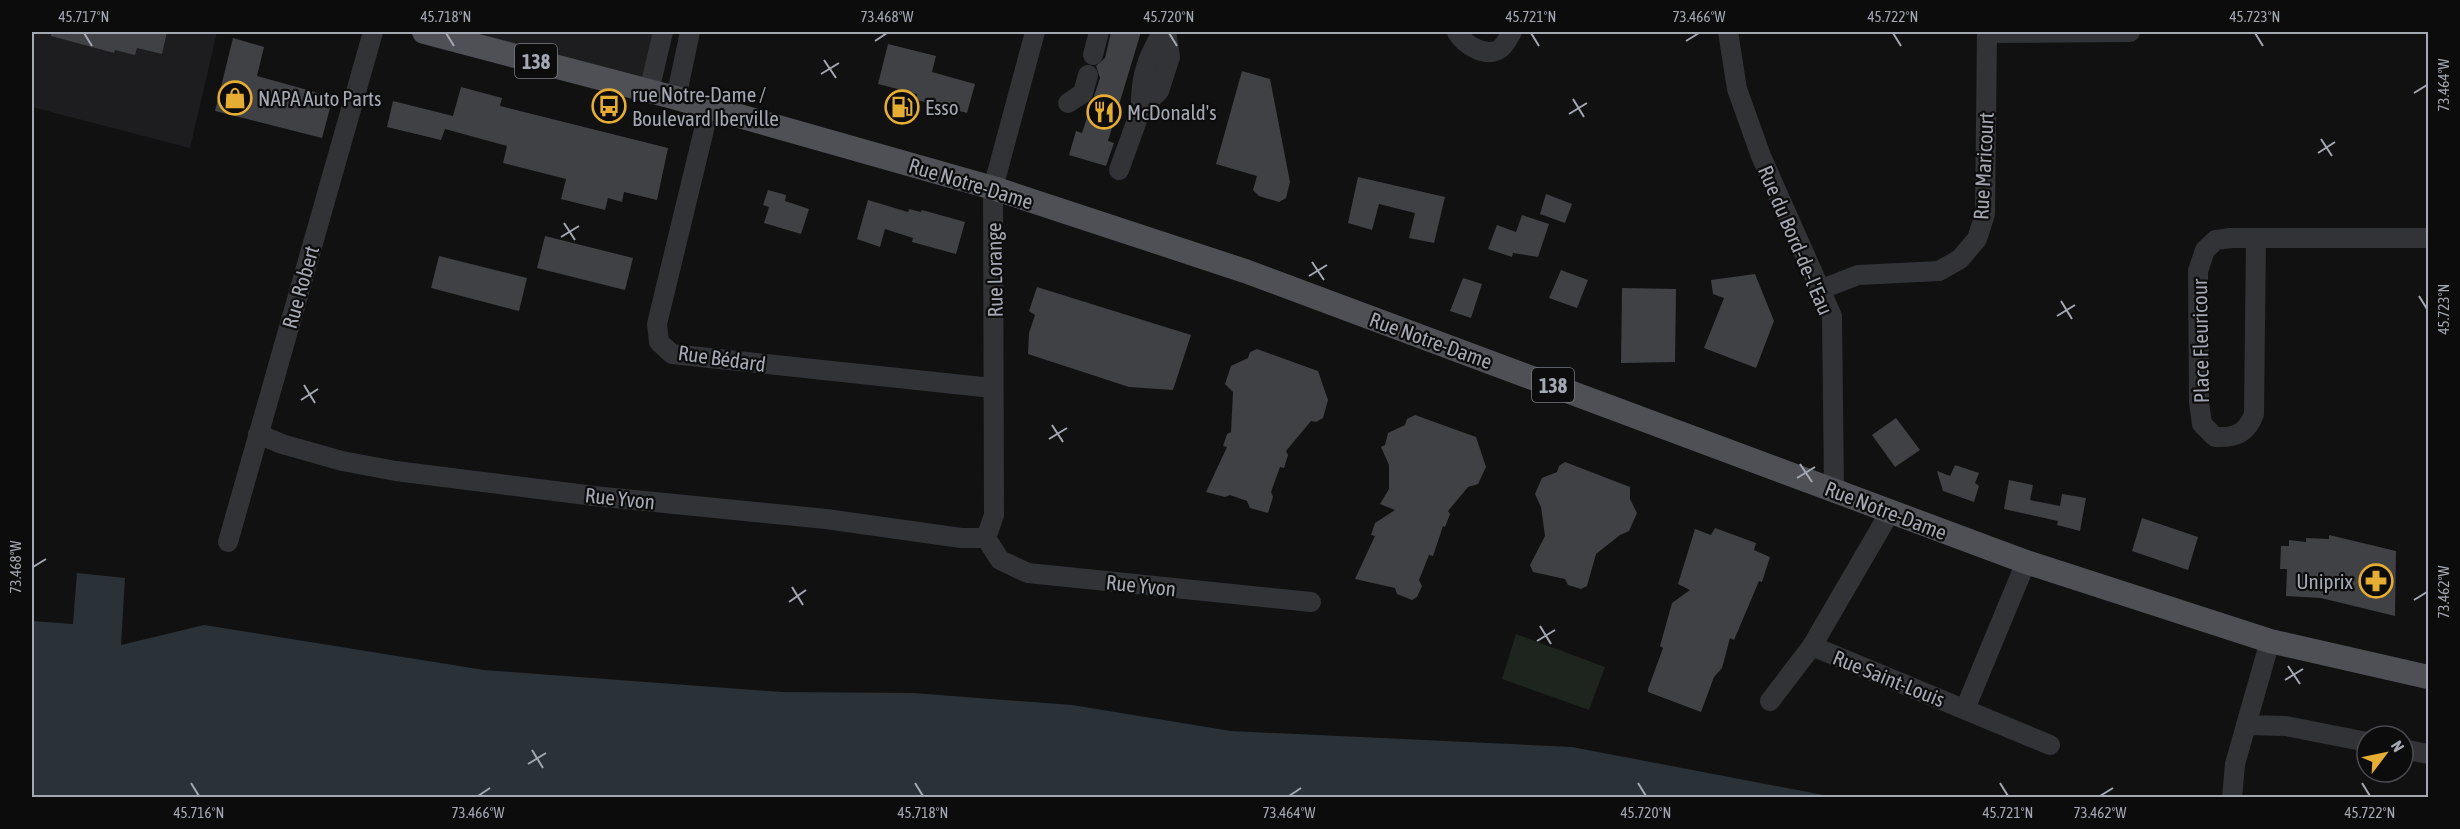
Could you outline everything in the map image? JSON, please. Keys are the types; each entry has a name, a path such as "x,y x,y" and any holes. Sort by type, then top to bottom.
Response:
{"main road":[{"name":"Rue Notre-Dame","path":"434,33 676,98 993,188 1245,271 2026,562 2270,641 2428,677"}],"street":[{"name":"Rue Robert","path":"228,542 373,32"},
{"path":"649,91 663,32"},
{"path":"676,98 690,32"},
{"name":"Rue Lorange","path":"986,538 994,515 993,188 1035,32"},
{"path":"1093,55 1099,32"},
{"path":"1119,170 1141,109 1159,91 1170,57 1165,32"},
{"path":"1457,32 1460,38 1476,50 1494,51 1502,47 1512,32"},
{"name":"Rue du Bord-de-l'Eau","path":"1728,32 1737,89 1761,156 1822,289 1832,316 1834,490"},
{"path":"1987,32 2130,32"},
{"name":"Rue Maricourt","path":"1822,289 1858,275 1939,271 1960,259 1977,239 1985,213 1987,32"},
{"path":"1068,103 1083,93 1088,75"},
{"name":"Rue Bédard","path":"709,108 657,324 659,342 672,354 992,388"},
{"name":"Place Fleuricour","path":"2256,239 2254,414 2249,426 2239,435 2216,437 2202,424 2199,402 2198,271 2205,250 2216,240 2256,239 2428,238"},
{"name":"Rue Yvon","path":"258,434 282,444 342,461 396,471 594,496 826,519 961,538 986,538 1000,560 1028,573 1311,602"},
{"path":"1770,701 1812,646 1890,512"},
{"name":"Rue Saint-Louis","path":"1965,709 2026,562"},
{"path":"2232,798 2235,764 2270,641"},
{"name":"Rue Saint-Louis","path":"1812,646 2050,746"},
{"path":"2246,725 2286,726 2355,740"}],"shaded area":[{"path":"32,32 217,32 190,148 32,107"},
{"path":"424,32 663,32 649,91"},
{"path":"77,573 125,578 121,645 204,625 484,670 782,692 913,693 1072,705 1231,731 1572,747 1834,797 32,797 32,621 73,624"},
{"path":"1516,634 1605,667 1589,710 1502,679"}],"building":[{"path":"51,32 167,32 162,54 137,48 135,55 115,50 114,53 51,36"},
{"path":"1111,32 1141,32 1108,141 1114,143 1106,166 1069,155 1076,131 1082,133 1100,78 1096,66 1105,58"},
{"path":"233,38 264,47 257,76 333,97 322,138 215,111"},
{"path":"888,44 936,56 932,72 975,84 967,113 917,100 917,94 878,84"},
{"path":"1242,71 1270,79 1290,182 1286,198 1279,202 1259,196 1253,190 1257,176 1216,164"},
{"path":"461,87 502,98 500,106 668,148 657,200 624,192 622,202 608,198 605,210 561,199 566,179 503,163 507,146 445,129 441,140 387,127 393,101 453,116"},
{"path":"1358,177 1445,197 1434,243 1409,238 1415,213 1379,204 1372,230 1348,223"},
{"path":"768,190 786,195 785,201 809,209 801,234 764,223 769,207 763,205"},
{"path":"1546,194 1572,204 1565,223 1540,214"},
{"path":"868,200 908,212 909,209 921,212 922,210 965,222 956,254 912,242 913,238 885,229 880,247 857,239"},
{"path":"1522,215 1549,224 1538,257 1513,253 1512,257 1488,249 1497,225 1516,232"},
{"path":"545,236 633,258 625,290 537,268"},
{"path":"439,256 527,278 519,311 431,288"},
{"path":"1561,270 1588,280 1577,308 1549,298"},
{"path":"1755,274 1774,321 1756,368 1704,348 1724,298 1713,294 1711,280"},
{"path":"1463,278 1482,284 1471,318 1450,311"},
{"path":"1037,287 1191,335 1173,390 1129,387 1028,354 1029,333 1035,315 1029,311"},
{"path":"1622,288 1676,289 1675,362 1621,363"},
{"path":"1257,349 1318,371 1328,400 1323,418 1316,422 1311,421 1286,451 1288,455 1284,468 1280,467 1271,492 1273,497 1268,513 1250,508 1247,501 1230,495 1225,497 1206,492 1227,447 1223,446 1227,434 1231,432 1233,392 1225,384 1231,366 1248,358 1250,352"},
{"path":"1415,415 1476,437 1486,467 1478,484 1468,487 1448,511 1450,514 1445,527 1443,526 1433,556 1429,555 1419,580 1422,586 1417,597 1412,600 1397,594 1395,588 1355,579 1375,536 1371,535 1375,523 1395,510 1380,504 1389,489 1389,465 1381,447 1385,445 1388,433 1405,425 1407,419"},
{"path":"1896,418 1920,450 1895,467 1872,435"},
{"path":"1565,462 1630,487 1630,499 1637,513 1629,531 1620,535 1596,554 1587,586 1581,589 1568,585 1565,579 1533,572 1530,565 1545,536 1541,507 1535,494 1542,478 1557,472 1559,466"},
{"path":"1955,465 1979,473 1975,483 1979,486 1974,502 1943,491 1937,471 1950,476"},
{"path":"2009,480 2033,485 2030,500 2060,506 2062,494 2086,498 2080,531 2057,525 2058,521 2004,509"},
{"path":"2142,518 2198,537 2188,570 2132,551"},
{"path":"1715,528 1756,543 1754,550 1770,557 1762,582 1759,581 1734,640 1730,638 1722,668 1714,677 1701,712 1648,692 1648,689 1663,648 1660,646 1672,603 1690,590 1678,584 1695,529 1711,535"},
{"path":"2329,535 2396,551 2395,616 2321,598 2286,596 2287,569 2280,569 2281,546 2289,546 2289,540 2306,542 2306,538 2329,539"}],"place":[{"name":"NAPA Auto Parts","path":"235,98"},
{"name":"rue Notre-Dame / Boulevard Iberville","path":"609,106"},
{"name":"Esso","path":"902,107"},
{"name":"McDonald's","path":"1104,112"},
{"name":"Uniprix","path":"2376,581"}]}
